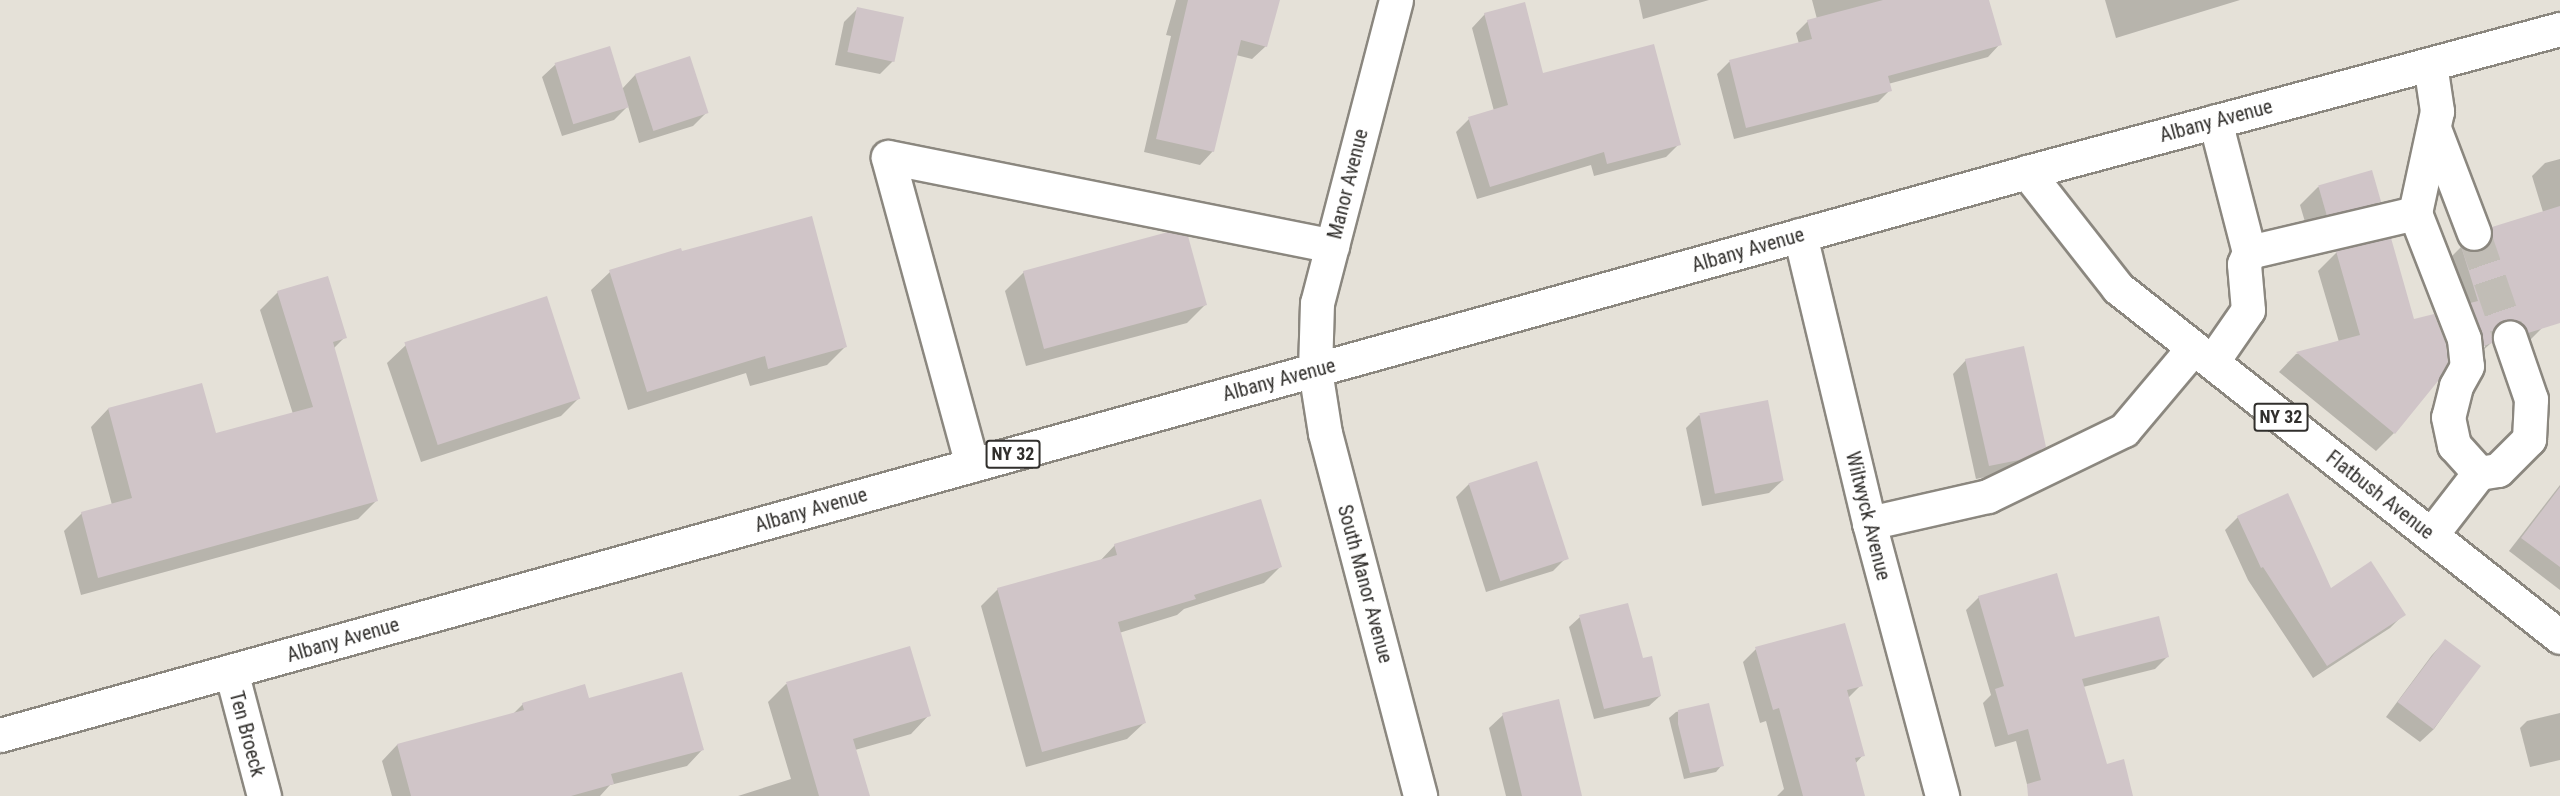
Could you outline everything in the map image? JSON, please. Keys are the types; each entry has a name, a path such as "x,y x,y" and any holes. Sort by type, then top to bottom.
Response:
{"main road":[{"name":"Manor Avenue","path":"1316,370 1317,303 1396,0"},
{"name":"Albany Avenue","path":"0,735 2026,172 2560,29"},
{"path":"2430,64 2437,111 2435,131 2415,213 2464,339 2468,366 2456,386 2448,417 2454,445 2479,473"},
{"path":"1869,523 1988,496 2124,430 2248,310 2244,264 2249,252 2215,122"},
{"path":"2435,131 2474,233"},
{"path":"972,465 888,157 1332,246"},
{"name":"Flatbush Avenue","path":"2026,172 2118,288 2560,637"},
{"path":"2249,252 2415,213"},
{"name":"Wiltwyck Avenue","path":"1800,235 1869,523 1942,796"},
{"path":"2431,535 2479,473 2498,470 2529,439 2531,399 2510,338"},
{"name":"South Manor Avenue","path":"1316,370 1325,433 1420,796"},
{"name":"Ten Broeck","path":"231,671 264,796"}],"building":[{"path":"1188,0 1280,0 1267,47 1241,40 1214,152 1156,139"},
{"path":"1883,0 1989,0 2002,45 1888,76 1892,91 1746,128 1729,60 1812,39 1807,20"},
{"path":"1525,2 1543,73 1654,44 1681,145 1607,164 1604,152 1490,187 1468,117 1508,105 1484,13"},
{"path":"857,7 904,17 894,62 847,52"},
{"path":"610,46 629,107 573,124 555,63"},
{"path":"690,56 709,113 653,131 635,74"},
{"path":"2372,170 2381,202 2327,217 2318,185"},
{"path":"2560,206 2560,323 2528,333 2522,324 2513,320 2504,320 2496,326 2492,334 2492,343 2484,346 2470,303 2478,301 2461,246 2470,251 2481,250 2489,244 2492,227"},
{"path":"812,216 847,347 768,369 765,356 647,392 609,270 681,248 682,251"},
{"path":"1168,232 1188,236 1207,305 1044,349 1023,271"},
{"path":"2391,238 2414,319 2434,314 2446,344 2448,362 2438,381 2395,434 2296,352 2360,335 2336,251"},
{"path":"328,276 347,338 333,342 378,501 98,578 81,512 132,498 108,408 202,383 216,433 313,407 277,291"},
{"path":"547,296 580,399 438,445 404,342"},
{"path":"2024,346 2046,447 2019,460 1989,466 1965,359"},
{"path":"1768,400 1784,480 1715,494 1699,413"},
{"path":"1537,461 1569,559 1500,581 1469,483"},
{"path":"2560,487 2560,567 2521,538"},
{"path":"2288,493 2331,588 2371,561 2406,615 2327,666 2263,567 2261,568 2237,516"},
{"path":"1261,499 1282,567 1194,595 1196,599 1118,622 1146,723 1042,752 997,588 1117,555 1114,544"},
{"path":"2057,573 2075,637 2159,616 2169,657 2082,679 2107,764 2124,759 2133,796 2028,796 2027,784 2041,780 2028,729 2008,735 1995,689 2004,686 1978,596"},
{"path":"1628,603 1643,658 1652,656 1661,696 1604,709 1579,615"},
{"path":"1845,623 1863,686 1847,690 1865,756 1855,758 1865,796 1803,796 1779,708 1773,710 1755,647"},
{"path":"2445,639 2481,666 2433,729 2397,702"},
{"path":"910,646 931,716 853,739 870,796 819,796 786,682"},
{"path":"682,672 704,750 611,774 614,784 571,796 411,796 397,744 524,710 522,703 585,684 589,698"},
{"path":"1559,699 1582,796 1522,796 1502,713"},
{"path":"1709,703 1724,766 1690,773 1678,724 1678,710"}],"tunnel":[{"path":"2474,233 2510,338"}]}
